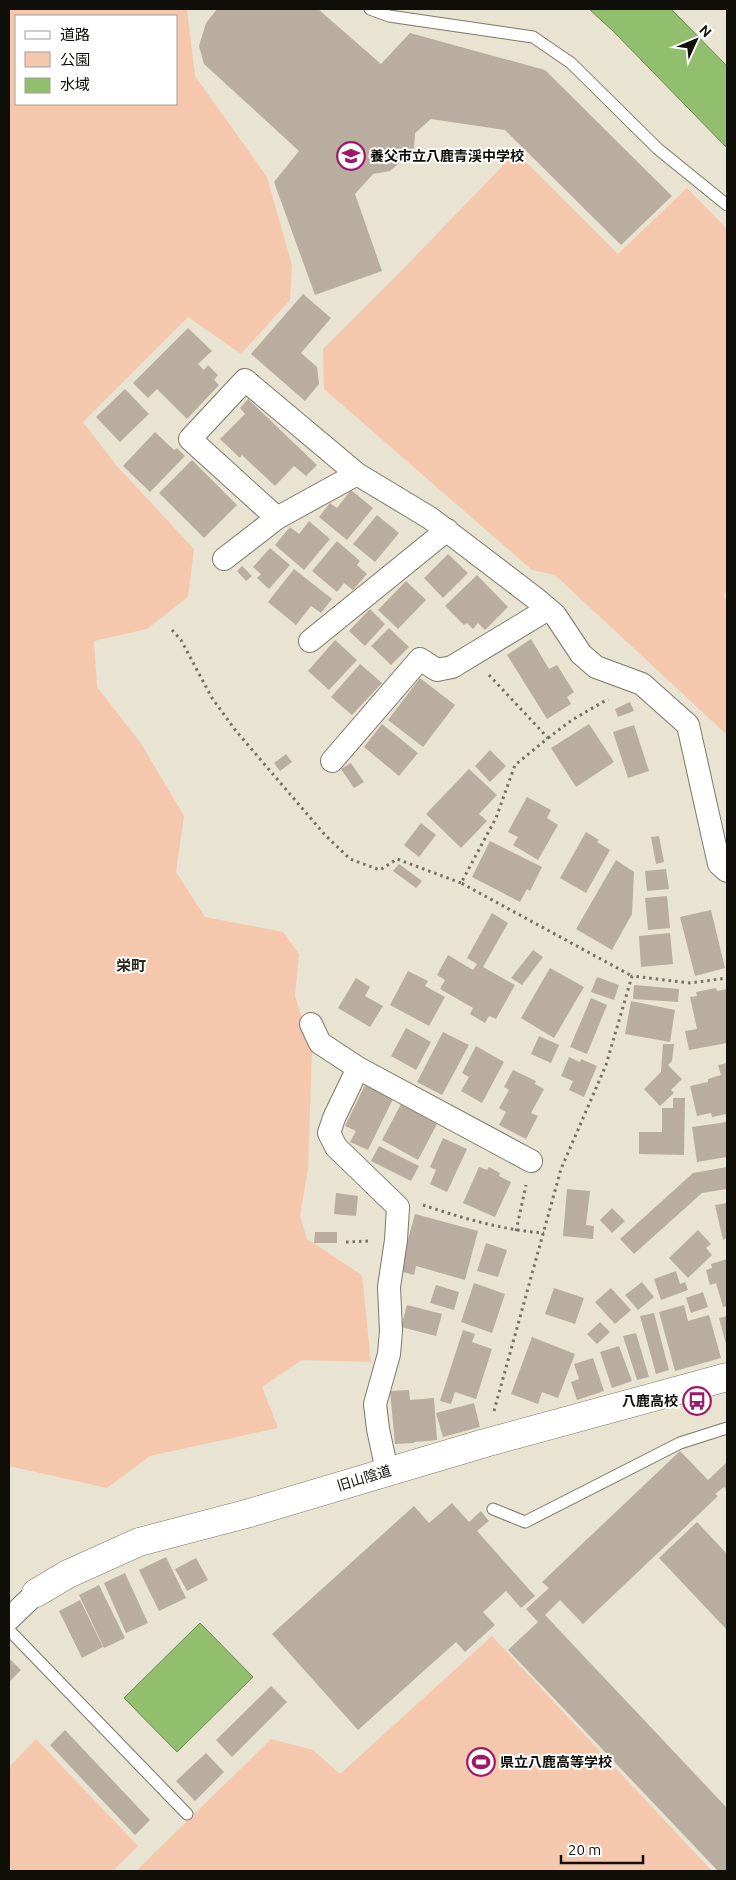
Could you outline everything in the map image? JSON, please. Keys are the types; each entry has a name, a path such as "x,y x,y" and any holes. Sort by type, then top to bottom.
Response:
{"street":[{"path":"277,518 190,439 246,380 358,474 447,530 548,609 555,615 582,654 596,667 642,684 688,725 719,864 727,871"},
{"path":"224,559 277,518 358,474"},
{"path":"310,641 447,530"},
{"path":"332,761 420,659 437,670 452,667 548,609"},
{"path":"311,1024 320,1044 358,1068 531,1161"},
{"path":"358,1068 334,1118 329,1133 336,1146 398,1207 396,1240 389,1288 391,1331 389,1354 375,1404 387,1471"},
{"name":"旧山陰道","path":"9,1597 36,1593 68,1574 139,1542 246,1514 485,1443 727,1377"},
{"path":"9,1619 36,1593"}],"lane":[{"path":"370,9 389,16 533,37 571,63 658,149 727,205"},
{"path":"493,1509 525,1522 680,1443 727,1428"},
{"path":"9,1630 187,1814"}],"path":[{"path":"172,630 181,640 212,698 236,731 325,835 350,859 380,870 397,859 461,884 632,976 690,983 727,978"},
{"path":"471,656 548,738"},
{"path":"461,884 496,818 515,765 572,720 608,699 642,684"},
{"path":"485,1443 561,1169 606,1064 632,976"},
{"path":"516,1231 531,1161"},
{"path":"398,1207 408,1200 516,1231 544,1233"}],"green space":[{"path":"9,9 187,9 195,76 267,177 292,265 290,300 241,354 188,317 83,422 116,465 194,549 188,597 147,629 94,641 97,687 140,742 184,816 176,872 205,917 283,932 299,954 295,996 312,1051 308,1168 300,1216 307,1239 362,1275 371,1362 302,1360 262,1387 278,1428 150,1456 107,1488 9,1466"},
{"path":"516,152 618,254 687,188 727,229 727,591 723,596 727,600 727,735 555,575 532,570 324,389 323,349"},
{"name":"県立八鹿高等学校","path":"492,1636 712,1871 136,1871 271,1739 313,1750 340,1774"},
{"path":"36,1739 138,1846 113,1871 9,1871 9,1767"}],"water":[{"path":"589,9 671,9 727,66 727,148 613,31"},
{"path":"200,1623 253,1677 177,1752 124,1698"}],"building":[{"name":"養父市立八鹿青渓中学校","path":"217,9 318,9 381,64 410,33 545,70 672,196 621,245 505,130 431,119 415,133 414,148 403,160 390,171 373,174 355,194 382,271 315,295 274,182 299,151 204,64 199,46 206,23"},
{"path":"303,294 331,318 301,353 317,367 319,384 305,401 251,354"},
{"path":"188,328 212,351 198,364 204,370 208,365 218,375 214,380 219,385 187,419 157,389 148,398 133,383"},
{"path":"125,389 149,414 120,442 96,417"},
{"path":"248,399 317,465 306,476 294,466 275,486 242,455 240,458 220,439 245,414 240,408"},
{"path":"155,432 174,450 177,448 185,456 150,492 123,466"},
{"path":"192,460 237,505 204,538 159,493"},
{"path":"351,490 373,508 347,540 319,517 330,503 337,508"},
{"path":"377,515 399,533 375,562 353,544"},
{"path":"309,521 330,539 304,570 275,545 290,527 299,534"},
{"path":"337,541 360,561 357,565 367,574 353,590 344,583 337,592 312,571"},
{"path":"270,548 290,565 269,589 257,578 261,574 253,567"},
{"path":"448,554 468,573 443,598 424,578"},
{"path":"242,566 252,576 246,581 237,571"},
{"path":"294,569 332,599 321,613 311,606 296,625 268,602"},
{"path":"477,575 508,607 485,630 478,623 473,629 467,623 464,625 445,606"},
{"path":"406,581 426,600 398,629 378,610"},
{"path":"370,609 385,624 365,646 349,631"},
{"path":"389,628 409,647 391,665 371,646"},
{"path":"531,639 549,669 557,665 574,692 567,697 571,704 547,719 507,655"},
{"path":"335,640 357,660 329,690 308,671"},
{"path":"360,664 382,683 352,715 331,697"},
{"path":"420,678 455,705 423,747 388,720"},
{"path":"630,702 634,711 618,717 615,709"},
{"path":"382,724 418,753 399,776 364,747"},
{"path":"589,724 614,762 576,787 551,748"},
{"path":"634,725 649,771 628,778 613,732"},
{"path":"490,750 506,766 490,782 475,766"},
{"path":"286,754 292,762 280,771 274,763"},
{"path":"351,763 364,782 354,788 341,769"},
{"path":"469,769 497,795 479,814 487,821 461,848 426,814"},
{"path":"527,797 551,810 547,818 558,825 538,860 513,845 518,837 508,832"},
{"path":"421,823 436,835 419,857 404,845"},
{"path":"586,832 610,850 586,893 560,878"},
{"path":"659,836 664,862 656,864 651,837"},
{"path":"490,841 542,867 530,891 527,889 520,902 472,877"},
{"path":"616,860 634,872 632,914 612,950 576,929"},
{"path":"399,864 422,881 416,888 393,871"},
{"path":"666,869 669,889 647,891 645,871"},
{"path":"667,896 670,928 648,930 645,898"},
{"path":"711,910 725,968 695,976 680,917"},
{"path":"492,913 508,923 483,967 515,985 496,1019 489,1016 485,1023 470,1014 473,1008 440,989 445,980 437,975 448,955 473,970 477,964 467,958"},
{"path":"670,933 673,964 641,967 639,936"},
{"path":"533,950 543,957 522,985 511,978"},
{"path":"550,968 584,987 554,1038 521,1018"},
{"path":"408,971 428,981 425,986 445,997 429,1026 390,1005"},
{"path":"597,977 619,985 614,1000 591,992"},
{"path":"356,978 370,987 365,996 383,1006 370,1027 338,1008"},
{"path":"634,985 679,989 678,1002 633,999"},
{"path":"716,988 717,991 727,989 727,1043 689,1050 685,1031 697,1029 690,997 697,996 696,992"},
{"path":"591,998 607,1005 587,1054 570,1047"},
{"path":"631,1001 675,1010 670,1042 625,1034"},
{"path":"406,1028 431,1042 416,1070 391,1056"},
{"path":"443,1032 469,1045 442,1095 417,1082"},
{"path":"539,1036 559,1045 551,1063 531,1054"},
{"path":"663,1044 674,1044 672,1061 668,1065 682,1079 671,1090 674,1093 660,1106 644,1089 661,1072"},
{"path":"476,1046 504,1062 482,1103 461,1091 469,1077 462,1073"},
{"path":"569,1057 580,1062 581,1059 597,1066 584,1097 569,1090 573,1081 561,1076"},
{"path":"727,1063 727,1114 712,1117 711,1113 697,1116 690,1086 708,1082 708,1079 721,1075 718,1065"},
{"path":"513,1070 536,1081 535,1084 544,1089 531,1113 538,1116 526,1139 499,1125 506,1112 499,1108 509,1090 504,1087"},
{"path":"365,1085 393,1099 368,1150 350,1142 356,1131 345,1126"},
{"path":"673,1098 685,1098 684,1155 639,1154 639,1132 662,1132 662,1108 673,1108"},
{"path":"401,1104 437,1124 418,1160 382,1140"},
{"path":"727,1122 727,1157 697,1162 692,1127"},
{"path":"443,1138 467,1149 447,1192 430,1184 436,1170 430,1167"},
{"path":"379,1146 419,1166 411,1181 371,1161"},
{"path":"479,1167 487,1170 489,1167 500,1173 499,1176 511,1182 495,1217 463,1203"},
{"path":"727,1167 727,1189 702,1193 634,1254 620,1239 693,1173"},
{"path":"567,1189 590,1191 586,1225 594,1226 593,1239 563,1236"},
{"path":"336,1193 358,1196 356,1216 334,1214"},
{"path":"727,1203 727,1238 723,1240 715,1205"},
{"path":"612,1208 625,1221 612,1233 600,1220"},
{"path":"415,1214 478,1231 465,1280 416,1266 414,1275 399,1271"},
{"path":"698,1230 711,1244 706,1248 712,1255 688,1278 669,1258"},
{"path":"315,1232 337,1232 337,1243 314,1243"},
{"path":"486,1243 507,1250 498,1277 477,1271"},
{"path":"727,1259 727,1306 723,1307 716,1283 710,1285 706,1270 712,1268 711,1264"},
{"path":"676,1271 680,1284 685,1282 688,1290 661,1300 654,1279"},
{"path":"642,1282 654,1297 638,1310 625,1295"},
{"path":"474,1283 505,1294 492,1333 461,1322"},
{"path":"436,1285 459,1292 454,1310 430,1303"},
{"path":"554,1288 584,1298 575,1324 545,1314"},
{"path":"611,1288 631,1310 615,1324 595,1302"},
{"path":"703,1292 708,1307 691,1313 686,1298"},
{"path":"407,1305 442,1314 436,1336 401,1327"},
{"path":"684,1305 688,1321 709,1315 721,1358 675,1371 659,1312"},
{"path":"654,1313 669,1370 656,1374 640,1316"},
{"path":"727,1316 727,1348 719,1318"},
{"path":"600,1322 610,1332 597,1344 587,1334"},
{"path":"463,1330 475,1334 472,1342 492,1349 476,1399 455,1392 451,1404 440,1401"},
{"path":"636,1333 649,1377 637,1380 623,1336"},
{"path":"532,1337 575,1354 558,1398 542,1392 538,1404 511,1394"},
{"path":"619,1346 632,1381 612,1388 600,1352"},
{"path":"593,1358 604,1391 577,1400 571,1382 579,1379 574,1364"},
{"path":"409,1390 410,1400 434,1398 437,1440 414,1442 413,1429 414,1443 395,1444 390,1391"},
{"path":"474,1403 480,1427 443,1437 436,1413"},
{"name":"県立八鹿高等学校","path":"680,1451 708,1480 727,1462 727,1491 724,1487 715,1494 718,1496 583,1624 560,1600 545,1615 727,1808 727,1871 718,1871 508,1650 538,1622 526,1609 549,1588 542,1582"},
{"path":"452,1503 469,1522 481,1511 489,1521 477,1531 535,1596 521,1608 506,1591 483,1612 495,1625 465,1652 456,1642 358,1730 272,1634 414,1506 429,1523"},
{"path":"697,1522 727,1554 727,1630 659,1558"},
{"path":"166,1557 186,1598 159,1611 139,1570"},
{"path":"196,1558 208,1580 187,1591 175,1569"},
{"path":"125,1573 148,1623 126,1633 104,1583"},
{"path":"99,1585 125,1638 104,1648 79,1595"},
{"path":"80,1600 103,1647 82,1658 59,1611"},
{"path":"9,1658 21,1670 9,1682"},
{"path":"271,1686 287,1702 232,1757 216,1740"},
{"path":"65,1730 150,1820 135,1835 50,1745"},
{"path":"206,1753 224,1772 195,1801 176,1781"}],"place":[{"name":"養父市立八鹿青渓中学校","path":"351,156"},
{"name":"八鹿高校","path":"697,1401"},
{"name":"県立八鹿高等学校","path":"481,1762"}],"district":[{"name":"栄町","path":"131,965"}]}
